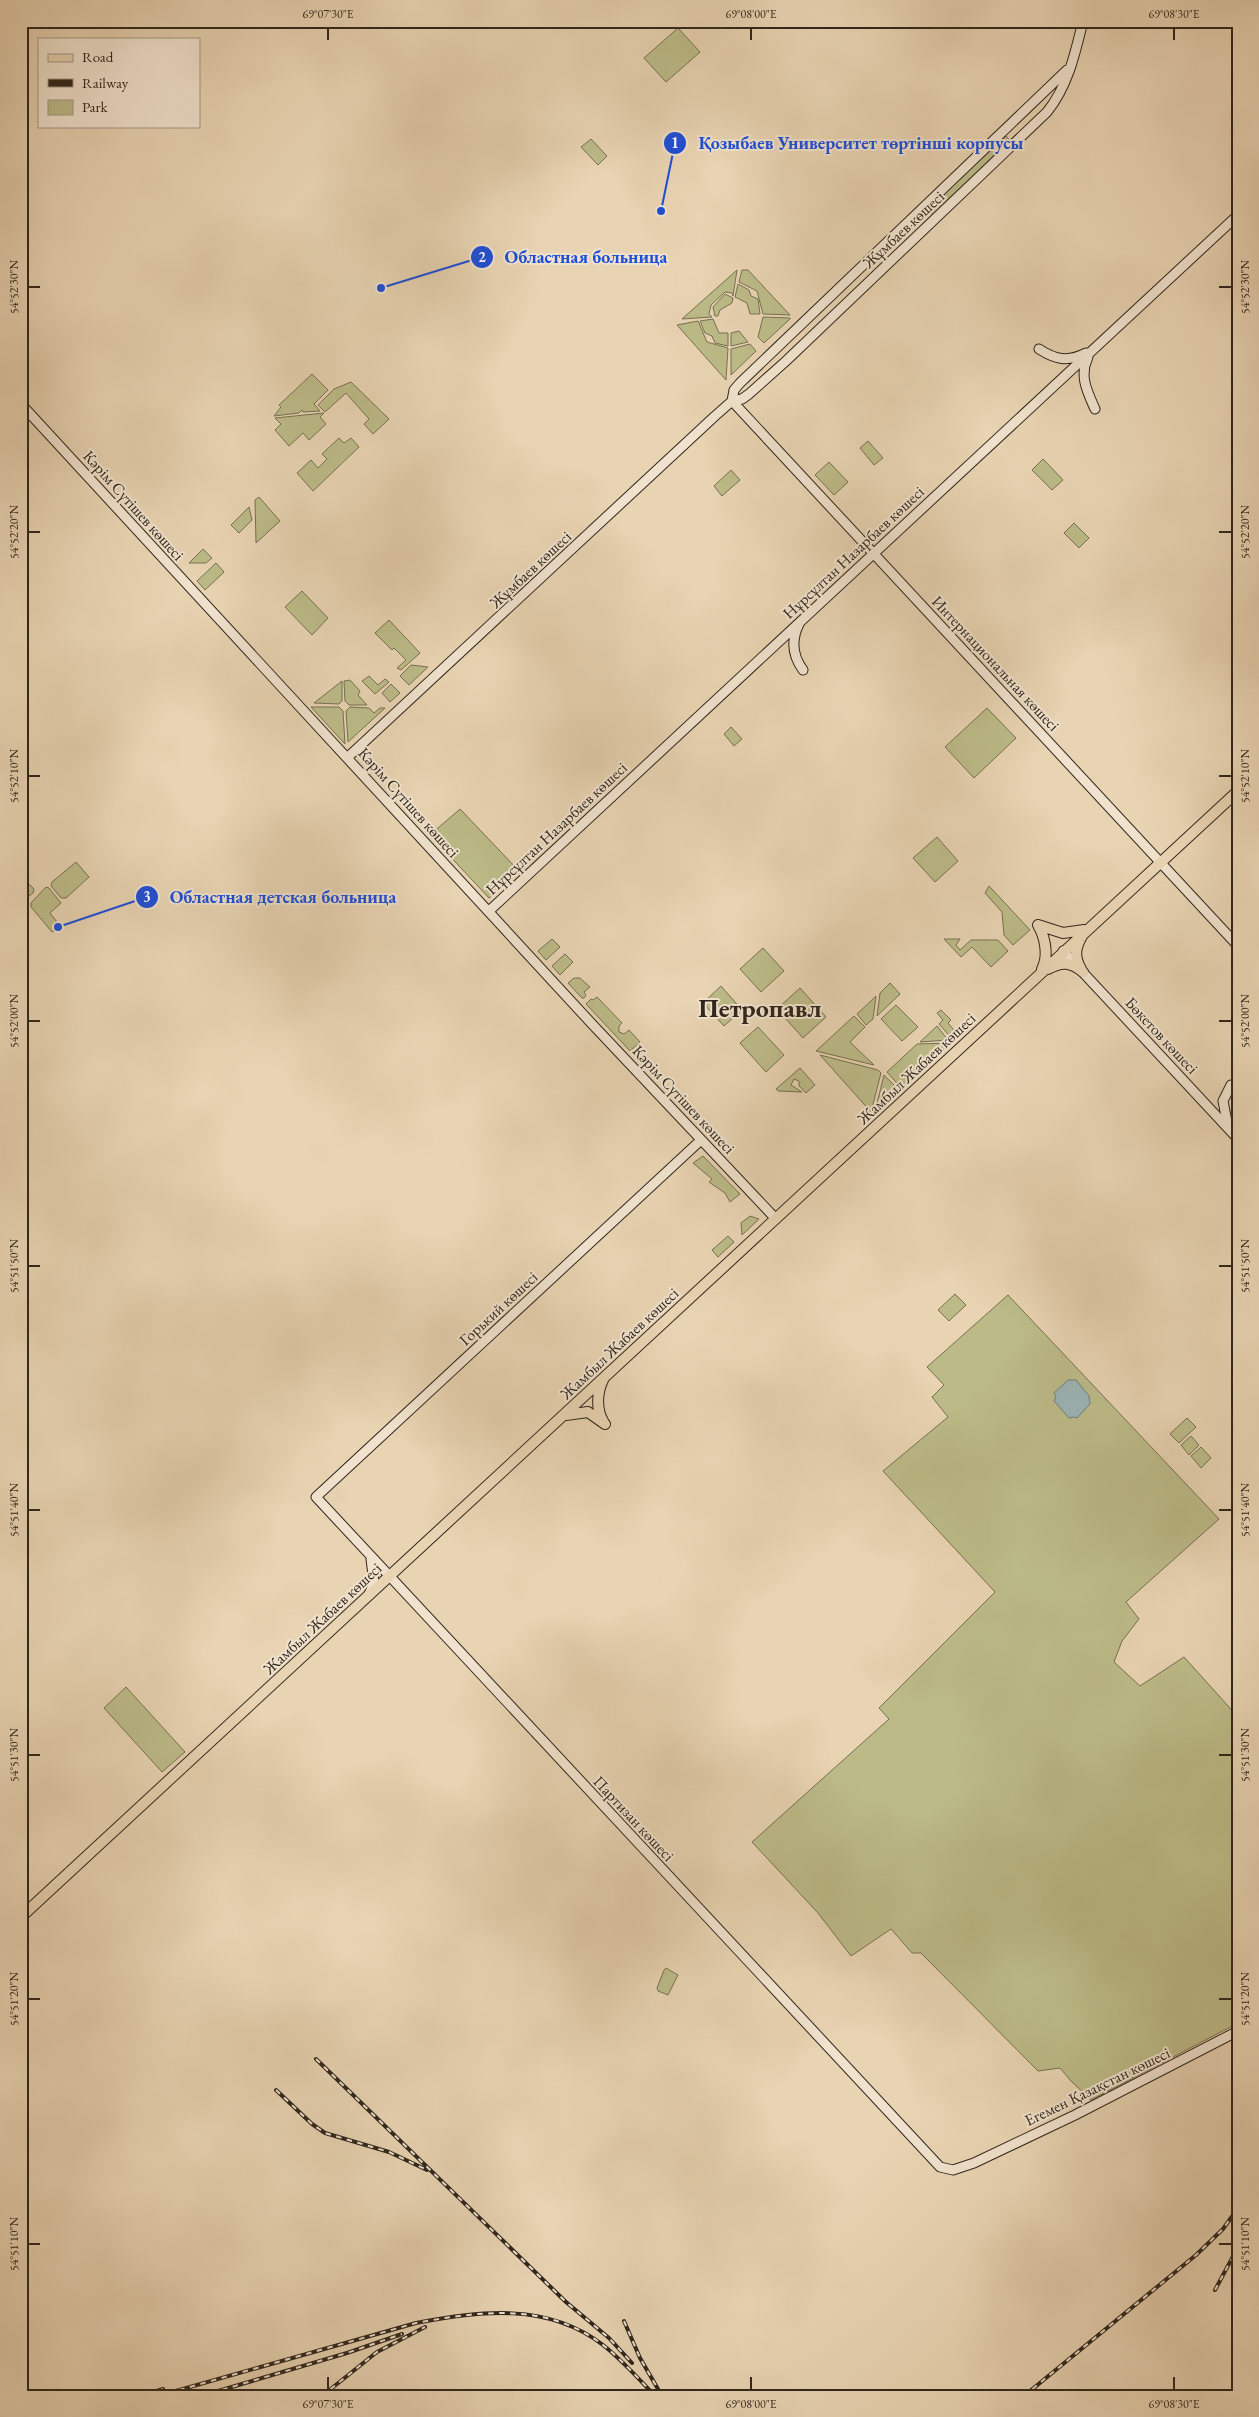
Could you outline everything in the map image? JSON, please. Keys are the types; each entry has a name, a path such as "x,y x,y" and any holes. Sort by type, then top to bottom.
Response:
{"main road":[{"name":"Жұмбаев көшесі","path":"348,758 732,401 742,399 786,361 1017,142 1052,106 1062,88 1074,60 1083,21"},
{"name":"Жұмбаев көшесі","path":"732,401 734,390 740,382 1050,88 1074,60"},
{"name":"Нұрсұлтан Назарбаев көшесі","path":"488,911 1238,215"},
{"path":"1039,349 1054,358 1063,360 1080,356 1097,346"},
{"path":"1095,409 1083,374 1088,358 1097,346"},
{"name":"Интернациональная көшесі","path":"732,401 1238,946"},
{"name":"Кәрім Сүтішев көшесі","path":"21,404 488,911 776,1219"},
{"path":"801,621 795,634 794,651 795,659 803,670"},
{"name":"Жамбыл Жабаев көшесі","path":"21,1917 1238,790"},
{"path":"1038,974 1044,965 1045,951 1044,935 1038,925 1063,933 1078,932 1087,928"},
{"path":"1083,972 1077,962 1076,952 1087,928"},
{"name":"Бөкетов көшесі","path":"1063,951 1238,1139"},
{"path":"1038,974 1064,963 1072,964 1083,972"},
{"path":"1229,1130 1223,1104 1225,1093 1230,1085"},
{"name":"Горький көшесі","path":"316,1497 701,1140"},
{"path":"559,1419 570,1414 583,1412 594,1415 605,1424 598,1406 600,1386 605,1377"},
{"name":"Партизан көшесі","path":"316,1497 388,1577 931,2159 940,2167 947,2169 968,2166"},
{"path":"367,1596 374,1583 372,1562 368,1555"},
{"name":"Егемен Қазақстан көшесі","path":"968,2166 1074,2115 1238,2031"}],"green space":[{"path":"678,28 700,52 666,82 644,58"},
{"path":"1006,136 1011,142 933,215 928,209"},
{"path":"591,139 607,156 598,165 581,147"},
{"path":"737,270 733,296 732,293 725,292 711,305 709,314 712,317 682,319"},
{"path":"742,270 748,270 790,315 763,314 757,291 739,282"},
{"path":"738,284 749,290 751,296 758,299 760,314 750,314 747,303 735,297"},
{"path":"725,294 733,298 732,303 720,310 718,316 715,316 713,307"},
{"path":"763,317 790,319 764,343 758,337"},
{"path":"713,319 719,333 728,333 728,346 715,343 712,336 705,333 700,321"},
{"path":"698,321 707,342 728,348 726,380 677,325"},
{"path":"739,331 748,342 731,346 731,333"},
{"path":"750,344 756,351 731,375 731,349"},
{"path":"312,374 328,390 314,404 320,411 303,412 302,410 299,413 274,416 281,407 279,405"},
{"path":"351,382 389,419 373,434 364,424 369,419 346,393 325,412 318,405 334,389"},
{"path":"324,413 320,417 326,424 309,440 303,433 289,446 275,430 281,424 275,418"},
{"path":"339,438 344,443 351,438 359,447 313,491 297,473 311,460 318,468 327,459 322,454"},
{"path":"868,441 883,458 874,465 860,448"},
{"path":"1043,459 1063,480 1052,490 1032,470"},
{"path":"829,462 848,482 834,495 815,475"},
{"path":"731,470 740,480 722,496 714,486"},
{"path":"259,497 280,521 256,543 255,500"},
{"path":"249,507 252,520 239,533 231,525"},
{"path":"1074,523 1089,538 1079,548 1064,533"},
{"path":"203,549 212,558 206,563 189,563"},
{"path":"216,563 224,572 205,590 197,581"},
{"path":"302,591 328,618 312,635 285,607"},
{"path":"389,620 420,653 401,670 397,668 406,660 394,648 392,650 375,633"},
{"path":"411,665 428,667 409,685 400,676"},
{"path":"369,676 378,685 385,679 389,682 375,694 362,681"},
{"path":"350,680 360,691 358,695 367,705 349,705 345,701 344,681"},
{"path":"342,681 342,701 339,704 314,703"},
{"path":"391,684 400,693 390,702 382,693"},
{"path":"311,707 339,707 343,711 345,744"},
{"path":"350,707 369,708 374,713 380,708 385,708 348,742 346,711"},
{"path":"987,708 1016,738 974,778 945,747"},
{"path":"731,727 742,739 734,746 724,734"},
{"path":"460,809 519,871 489,898 430,835"},
{"path":"937,837 958,861 935,882 913,858"},
{"path":"76,862 89,877 66,898 61,898 51,886 52,882"},
{"path":"24,879 34,889 33,893 21,902 21,881"},
{"path":"989,886 1030,930 1013,945 1004,935 1002,912 985,893"},
{"path":"46,887 49,888 61,903 50,913 61,927 52,932 31,907 31,903"},
{"path":"552,939 560,947 546,960 538,951"},
{"path":"944,939 960,939 956,945 960,950 971,940 998,940 1008,951 991,967 972,947 961,957"},
{"path":"763,948 784,971 761,992 740,969"},
{"path":"565,954 573,962 560,975 552,966"},
{"path":"574,978 580,978 590,987 584,992 586,995 584,998 568,983"},
{"path":"890,983 900,994 877,1016 880,993"},
{"path":"721,986 742,1010 724,1026 703,1003"},
{"path":"800,988 826,1017 803,1038 777,1009"},
{"path":"876,996 873,1019 866,1025 857,1014"},
{"path":"597,997 622,1023 619,1026 619,1032 624,1034 629,1030 640,1042 630,1051 586,1004 591,999 593,1000"},
{"path":"896,1005 918,1027 902,1041 881,1019"},
{"path":"941,1010 951,1020 948,1023 958,1035 953,1040 939,1024 943,1020 937,1013"},
{"path":"854,1016 865,1027 850,1042 874,1065 816,1051"},
{"path":"937,1026 948,1040 920,1042"},
{"path":"758,1027 784,1055 766,1072 740,1043"},
{"path":"951,1043 902,1089 887,1072 917,1044"},
{"path":"820,1055 878,1070 881,1073 871,1112"},
{"path":"800,1068 815,1085 806,1093 799,1086 799,1081 794,1079 791,1085 802,1092 778,1091 776,1089"},
{"path":"884,1075 896,1087 887,1095 891,1099 874,1115"},
{"path":"703,1156 740,1194 730,1202 725,1193 709,1182 712,1179 693,1163"},
{"path":"750,1216 759,1219 742,1235 741,1223"},
{"path":"728,1236 734,1242 718,1257 712,1250"},
{"path":"955,1294 966,1305 949,1321 938,1310"},
{"path":"1008,1295 1219,1519 1126,1602 1139,1619 1122,1641 1114,1662 1140,1686 1184,1657 1238,1717 1238,2023 1091,2100 1060,2068 1038,2071 921,1953 912,1953 891,1929 851,1956 818,1913 752,1842 889,1719 879,1708 995,1592 883,1471 948,1417 932,1397 944,1385 927,1367"},
{"path":"1187,1418 1196,1427 1179,1443 1170,1434"},
{"path":"1191,1436 1199,1445 1189,1455 1181,1445"},
{"path":"1201,1447 1211,1458 1201,1468 1191,1456"},
{"path":"126,1687 185,1752 162,1772 104,1708"},
{"path":"666,1968 678,1975 668,1995 658,1991 657,1988"}],"water":[{"path":"1068,1380 1076,1380 1089,1396 1090,1404 1077,1418 1069,1418 1054,1401 1056,1397 1054,1393"}],"railway":[{"path":"316,2059 566,2302 609,2338 632,2363"},
{"path":"276,2090 312,2124 325,2133 389,2152 427,2170"},
{"path":"1024,2396 1196,2255 1223,2229 1238,2208"},
{"path":"1215,2290 1238,2247"},
{"path":"158,2396 416,2323 489,2313 513,2313 536,2316 582,2331 610,2351 655,2396"},
{"path":"624,2321 640,2358 662,2396"},
{"path":"322,2396 377,2352 425,2327"},
{"path":"201,2396 347,2353 402,2334"},
{"path":"140,2396 163,2389"}],"place":[{"name":"Қозыбаев Университет төртінші корпусы","path":"661,211"},
{"name":"Областная больница","path":"381,288"},
{"name":"Областная детская больница","path":"58,927"}],"district":[{"name":"Петропавл","path":"760,1008"}]}
